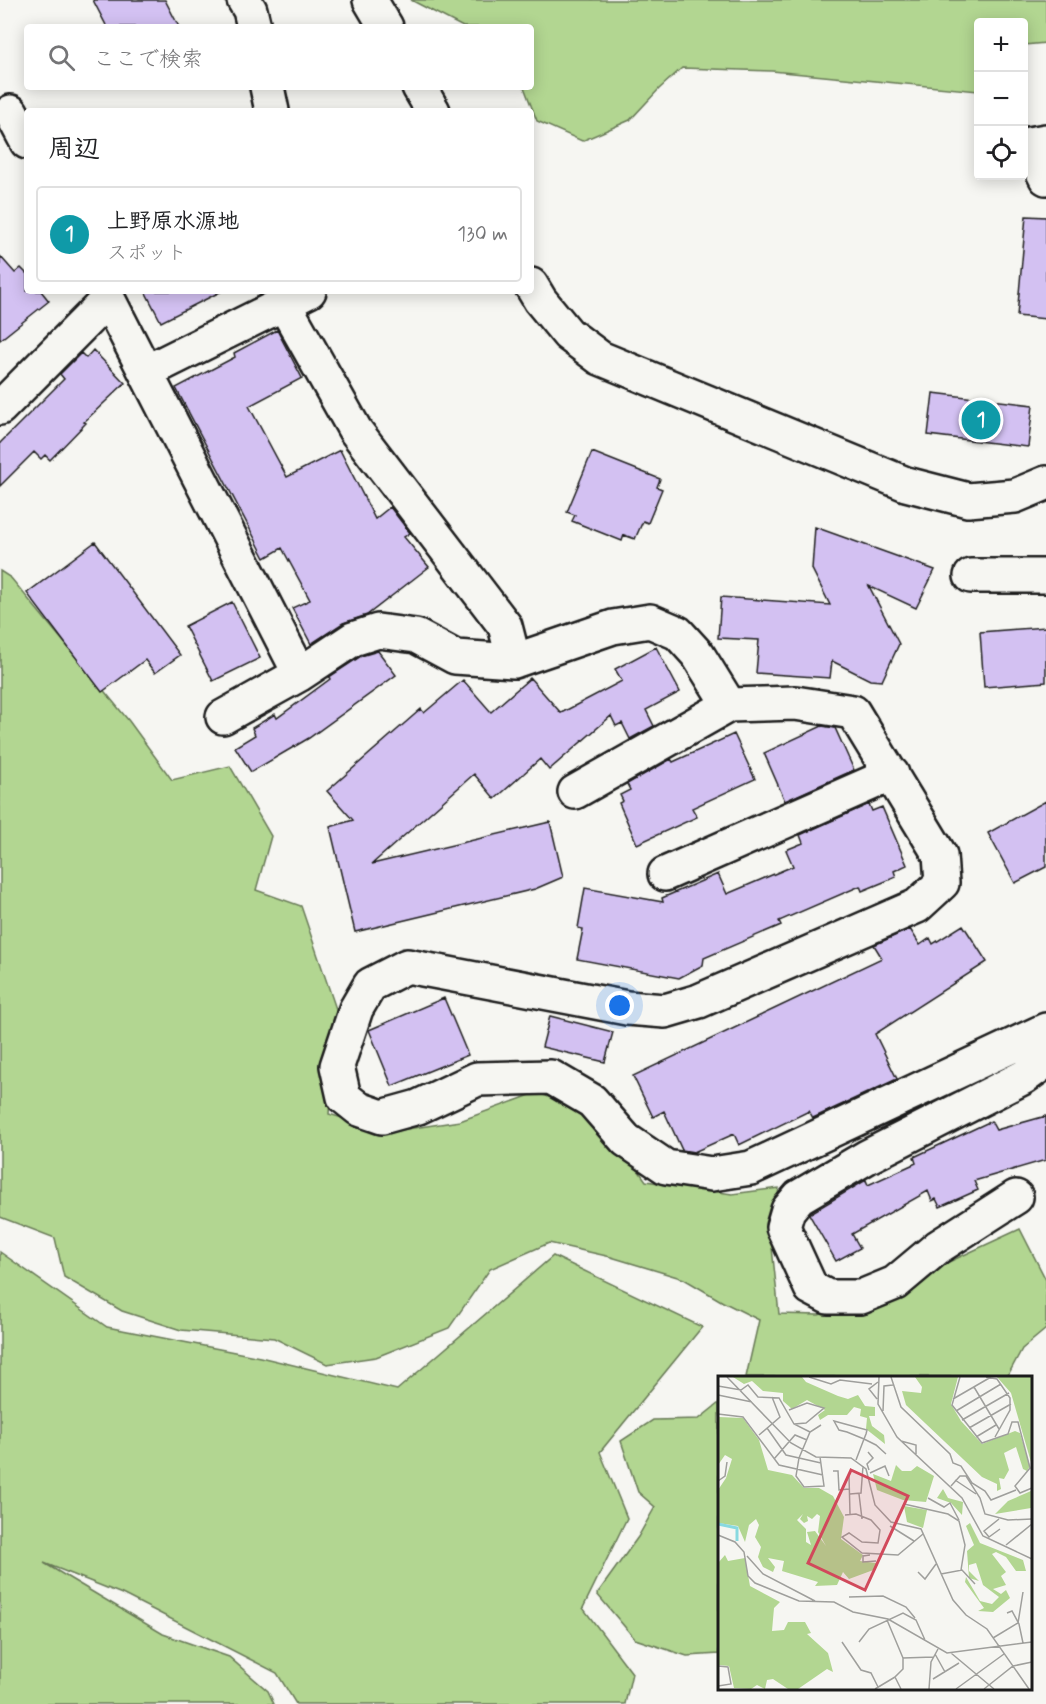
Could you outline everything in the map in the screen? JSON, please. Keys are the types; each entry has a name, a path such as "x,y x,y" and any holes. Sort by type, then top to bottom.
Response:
{"street":[{"path":"244,0 250,10 253,24"},
{"path":"370,0 384,24"},
{"path":"268,90 271,108"},
{"path":"421,90 431,108"},
{"path":"11,112 24,136"},
{"path":"1037,142 1046,178"},
{"path":"534,290 568,334 600,358 906,484 968,500 1015,496 1046,483"},
{"path":"0,408 106,295 300,674"},
{"path":"146,372 296,298 355,430 505,626 514,661"},
{"path":"971,576 1046,576"},
{"path":"223,717 300,674 353,639 378,631 416,636 455,657 514,661 613,627 650,621 678,633 698,655 729,705"},
{"path":"575,792 729,705 795,703 853,712 940,855 942,883 917,906 699,1001 665,1011 627,1008 407,966 370,985 356,1009 337,1066 344,1097 359,1109 382,1118 418,1107 477,1079 551,1077 592,1101 626,1140 666,1167 712,1174 751,1168 1046,1030"},
{"path":"665,874 892,774"},
{"path":"1016,1197 938,1247 895,1283 861,1297 828,1297 812,1288 783,1227 788,1210 799,1197 875,1152 1024,1077 1046,1061"}],"green space":[{"path":"411,0 1046,0 1046,43 1028,45 1028,18 974,18 974,91 772,71 682,68 630,120 582,141 537,121 534,108 525,90 534,90 534,24 457,24"},
{"path":"0,571 11,578 129,721 172,780 230,766 271,836 256,890 301,906 336,1009 329,1114 387,1132 460,1121 536,1093 596,1111 646,1181 732,1194 779,1188 771,1238 779,1314 819,1315 925,1273 1020,1229 1046,1280 1046,1329 1022,1349 1008,1376 746,1376 759,1320 684,1279 611,1257 549,1243 490,1269 449,1328 376,1357 327,1364 274,1338 181,1330 122,1311 64,1277 55,1238 0,1217"},
{"path":"0,1252 107,1327 260,1357 397,1390 553,1256 702,1327 600,1452 627,1518 583,1608 632,1673 625,1704 296,1704 277,1673 122,1594 44,1563 163,1634 229,1657 268,1691 274,1704 0,1704"},
{"path":"718,1404 718,1654 687,1656 635,1639 597,1594 638,1537 655,1507 638,1492 621,1441 653,1420 699,1419"}],"building":[{"path":"93,0 165,0 177,24 105,24"},
{"path":"1026,216 1046,217 1046,319 1017,316"},
{"path":"0,256 15,273 21,268 24,271 24,294 43,294 49,301 0,340"},
{"path":"147,294 216,294 161,322"},
{"path":"277,330 302,378 249,406 287,477 340,450 375,519 390,507 410,533 404,537 429,567 367,615 343,623 311,644 292,608 310,600 282,548 265,558 176,388 235,357 234,353"},
{"path":"93,350 125,383 84,422 86,423 50,460 45,455 41,459 34,452 0,486 0,443 64,379 60,374 81,353 86,358"},
{"path":"933,393 1033,405 1028,447 928,435"},
{"path":"592,452 660,479 657,487 662,489 648,523 643,521 635,539 624,535 622,541 572,521 575,515 567,512"},
{"path":"815,527 935,570 916,608 869,586 899,644 882,681 870,680 832,661 830,678 756,673 759,640 718,638 721,597 830,605 812,569"},
{"path":"95,542 180,655 155,673 145,660 102,692 27,593"},
{"path":"232,602 260,658 213,681 185,626"},
{"path":"1046,627 1046,682 984,687 980,632"},
{"path":"656,647 680,692 646,710 654,726 630,739 622,723 616,726 611,716 549,770 540,759 495,799 474,774 372,864 550,822 563,877 535,889 355,932 330,827 353,820 327,791 421,709 424,713 463,680 491,712 530,678 561,713 622,681 615,669"},
{"path":"378,651 396,675 309,738 251,772 235,747 255,735 252,728 275,714 277,718 330,679 329,677 361,656"},
{"path":"822,726 835,728 854,770 785,801 764,753"},
{"path":"734,734 755,779 692,808 697,817 637,844 619,803 623,801 620,795 630,790 627,784 671,759 673,762"},
{"path":"1046,801 1046,867 1015,883 988,833"},
{"path":"869,804 872,811 882,807 907,865 894,871 896,877 862,891 860,886 779,921 781,925 704,958 703,965 679,978 577,959 583,929 578,928 585,888 663,902 662,898 718,874 727,894 793,866 786,850 803,843 800,835"},
{"path":"963,925 987,962 875,1034 897,1079 813,1118 809,1111 739,1145 734,1134 694,1152 682,1150 664,1111 653,1117 633,1076 882,958 874,945 910,929 920,945 930,938 933,944"},
{"path":"444,998 468,1055 392,1086 369,1030"},
{"path":"550,1016 613,1032 605,1062 542,1047"},
{"path":"1046,1116 1046,1160 974,1181 978,1190 940,1207 936,1199 932,1201 928,1191 852,1234 860,1248 836,1261 809,1214 866,1180 868,1185 916,1163 914,1157 991,1121 996,1130"}],"place":[{"name":"上野原水源地","path":"981,420"}]}
